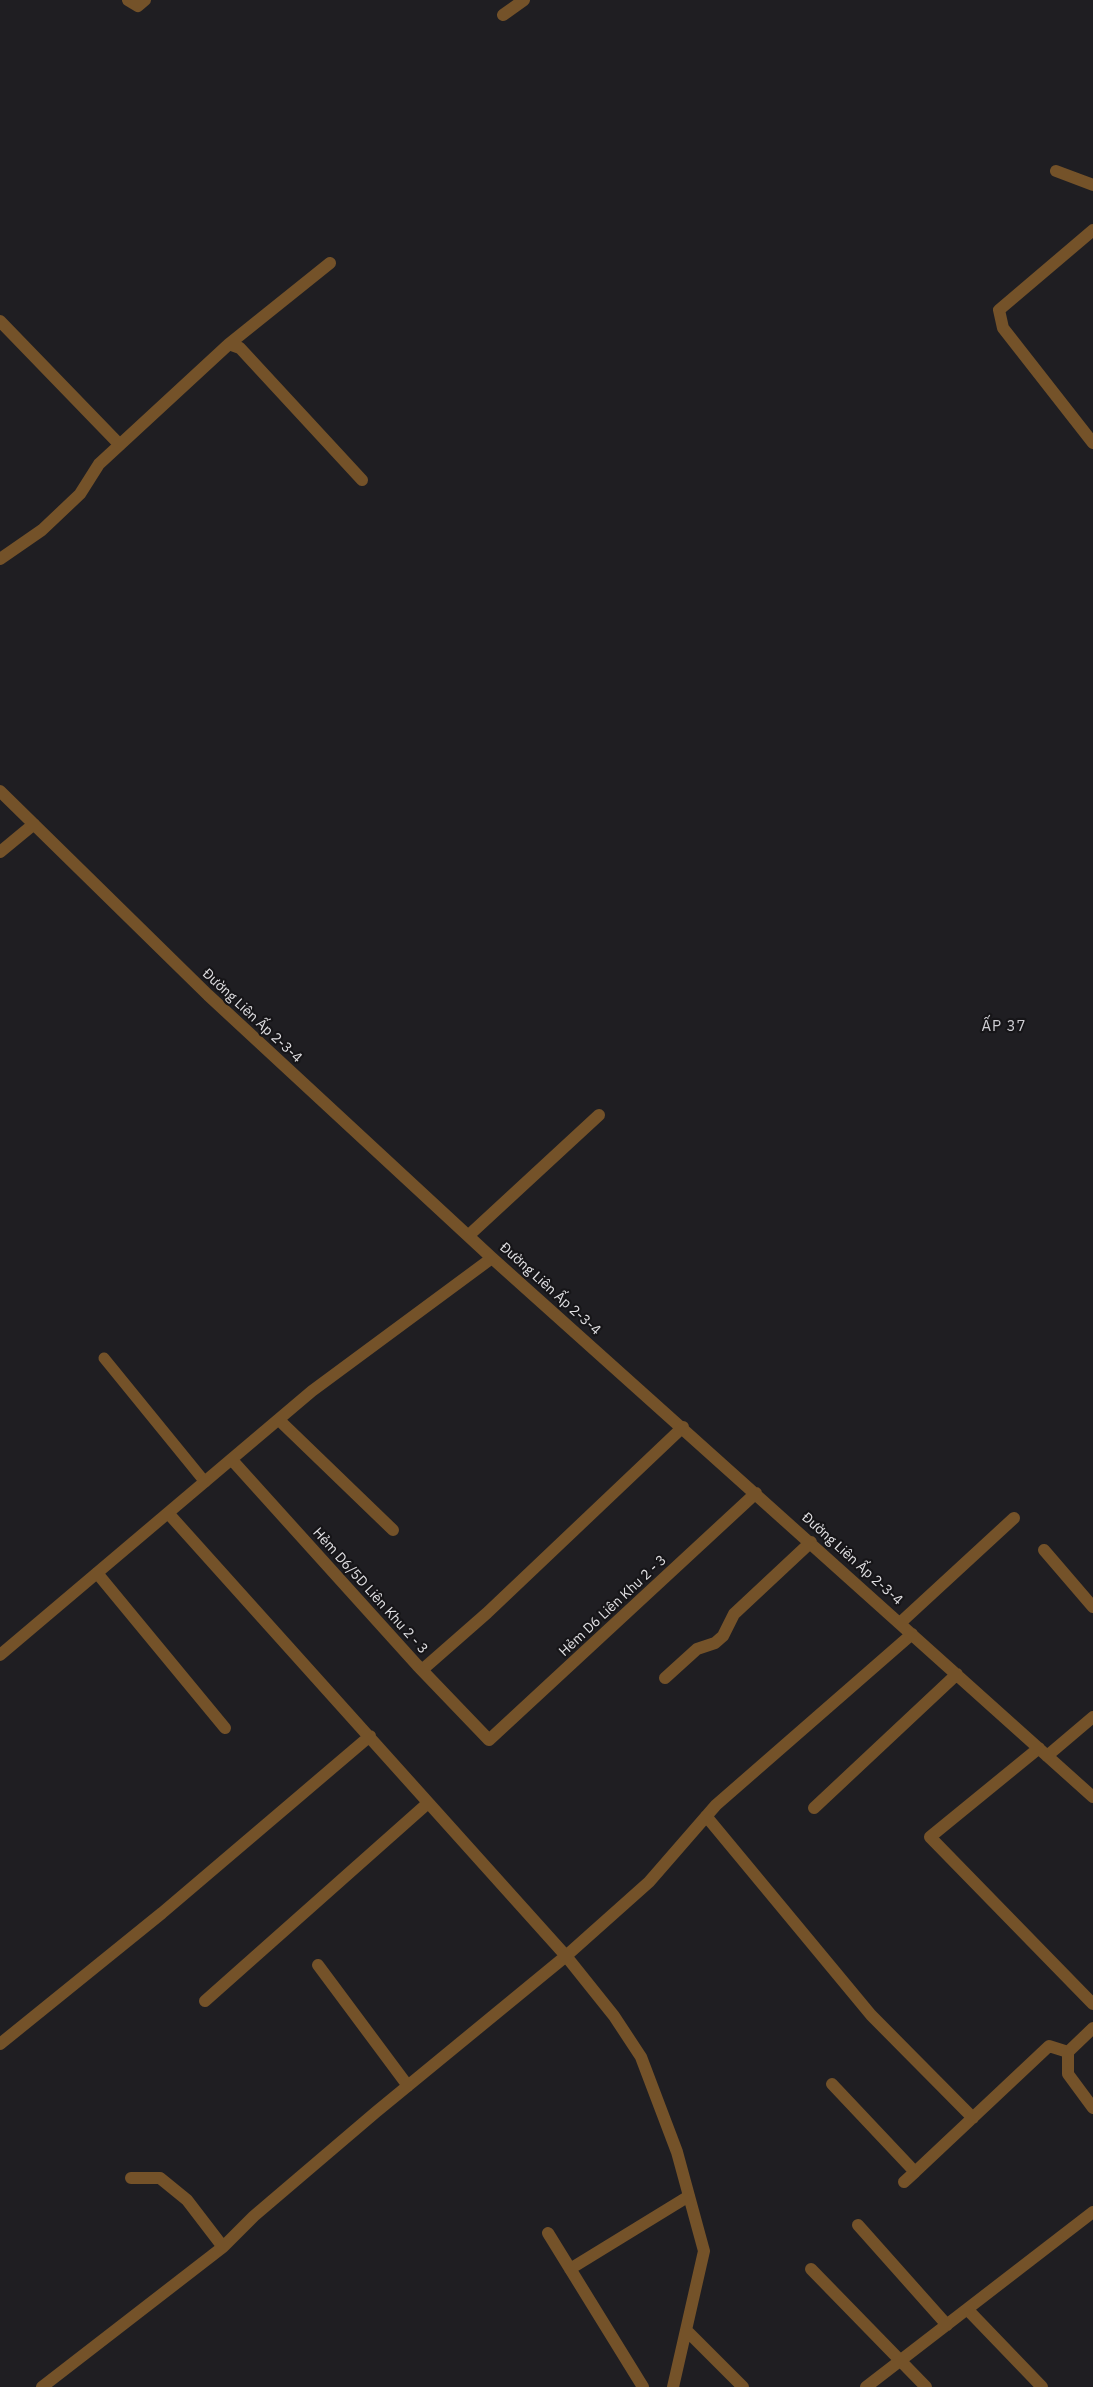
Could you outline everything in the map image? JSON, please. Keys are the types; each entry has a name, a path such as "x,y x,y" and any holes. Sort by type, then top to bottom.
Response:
{"street":[{"path":"128,0 138,6 145,0"},
{"path":"503,15 524,0"},
{"path":"1056,171 1093,185"},
{"path":"1093,230 999,310 1003,328 1093,443"},
{"path":"0,559 42,530 80,494 99,464 230,344 330,263"},
{"path":"0,321 120,444"},
{"path":"230,344 240,348 362,480"},
{"name":"Đường Liên Ấp 2-3-4","path":"0,791 208,995 468,1236 1093,1797"},
{"path":"0,852 34,824"},
{"path":"468,1236 599,1115"},
{"path":"0,1655 312,1391 492,1258"},
{"path":"279,1420 393,1530"},
{"path":"422,1670 494,1607 683,1427"},
{"name":"Hẻm D6/5D Liên Khu 2 - 3","path":"232,1460 422,1670 489,1740"},
{"name":"Hẻm D6 Liên Khu 2 - 3","path":"489,1740 756,1493"},
{"path":"168,1513 566,1956 614,2016 641,2057 677,2152 704,2251 674,2387"},
{"path":"900,1623 1014,1518"},
{"path":"665,1678 696,1649 716,1643 723,1636 734,1614 811,1542"},
{"path":"1044,1550 1093,1607"},
{"path":"97,1573 225,1728"},
{"path":"42,2387 223,2247 254,2216 566,1956 649,1882 716,1805 912,1634"},
{"path":"814,1808 957,1674"},
{"path":"1093,1717 930,1837 1093,2004"},
{"path":"0,2044 162,1913 370,1736"},
{"path":"205,2001 428,1803"},
{"path":"706,1816 871,2015 973,2118"},
{"path":"318,1965 408,2086"},
{"path":"1093,2028 1068,2052 1068,2074 1093,2108"},
{"path":"904,2182 1050,2046 1068,2052"},
{"path":"832,2084 915,2172"},
{"path":"131,2178 160,2178 188,2200 223,2247"},
{"path":"570,2269 689,2196"},
{"path":"866,2387 1093,2212"},
{"path":"858,2225 947,2325"},
{"path":"548,2233 643,2387"},
{"path":"811,2268 926,2387"},
{"path":"968,2309 1042,2387"},
{"path":"687,2331 743,2387"}],"lane":[{"path":"104,1358 205,1482"}],"district":[{"name":"ẤP 37","path":"1004,1027"}]}
